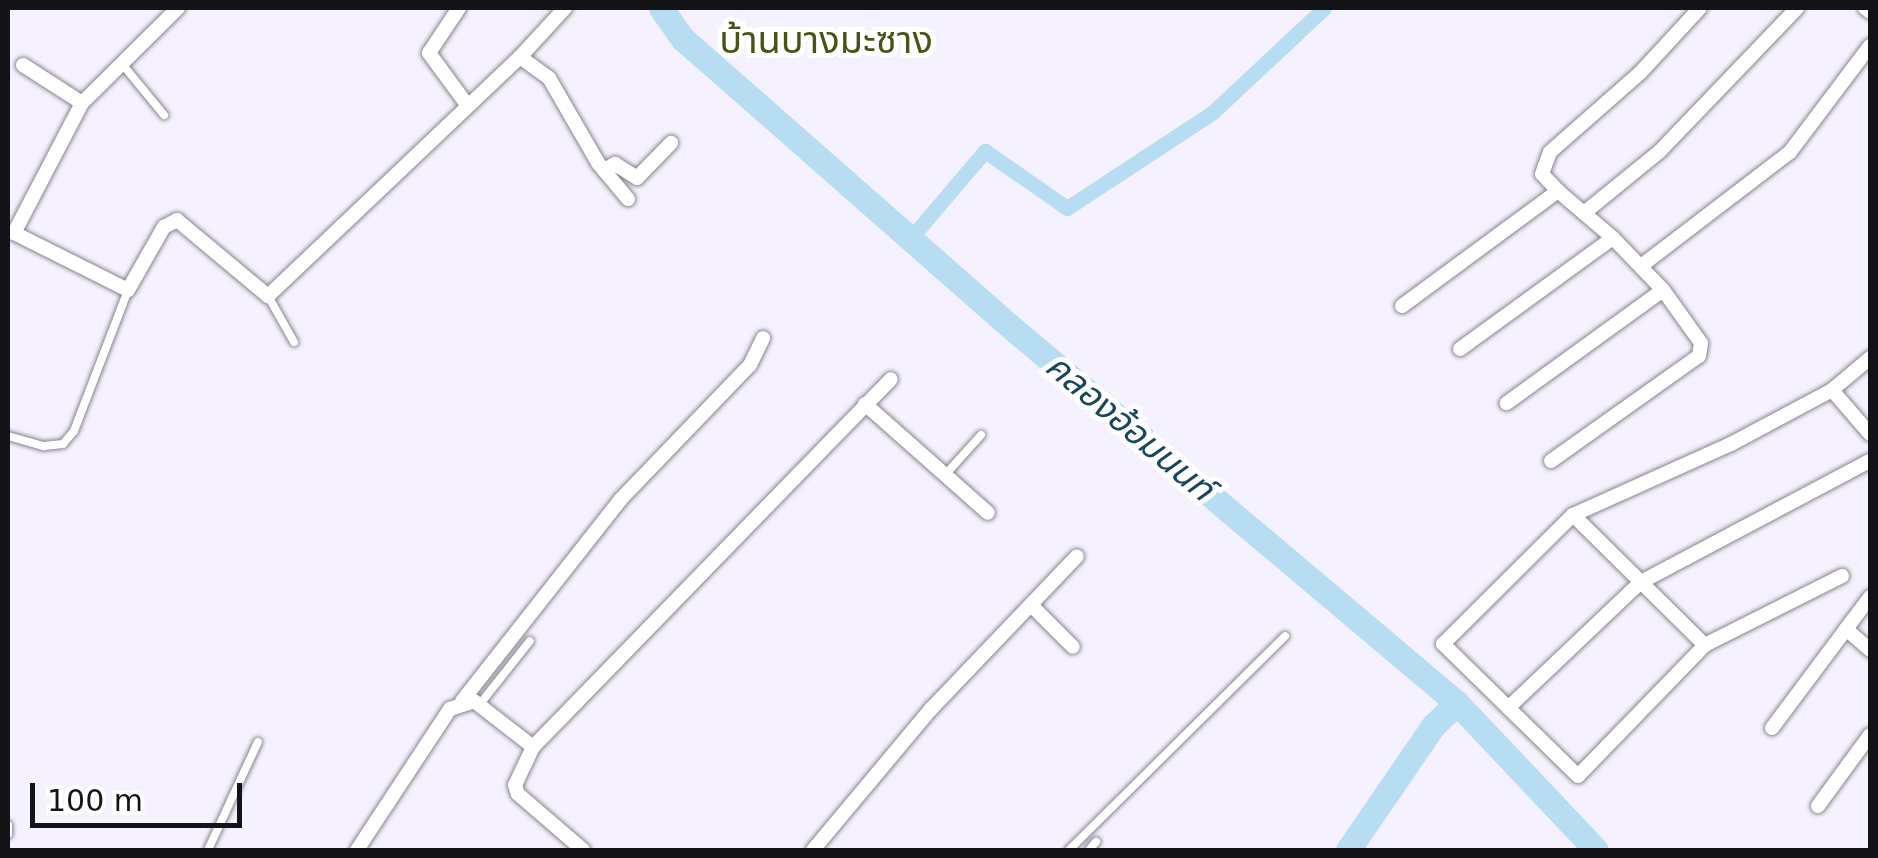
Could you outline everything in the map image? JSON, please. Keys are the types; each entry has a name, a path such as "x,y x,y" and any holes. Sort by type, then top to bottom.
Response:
{"street":[{"path":"178,8 82,104 10,232 128,290 164,227 177,220 268,296 465,102 520,57 565,8"},
{"path":"458,8 429,54 465,102"},
{"path":"1551,461 1699,356 1701,343 1663,290 1542,174 1550,152 1640,73 1700,8"},
{"path":"1584,213 1660,151 1797,8"},
{"path":"1641,266 1790,152 1870,46"},
{"path":"520,57 549,78 604,170 628,198"},
{"path":"23,65 82,104"},
{"path":"604,170 615,164 637,178 671,143"},
{"path":"1402,306 1558,192"},
{"path":"1460,349 1613,238"},
{"path":"1507,403 1663,290"},
{"path":"358,850 462,701 620,500 750,365 763,338"},
{"path":"1842,576 1705,645 1578,776 1443,644 1573,515 1731,444 1832,390 1870,358"},
{"path":"583,850 518,794 515,784 533,747 891,379"},
{"path":"1832,390 1870,434"},
{"path":"865,404 988,514"},
{"path":"1508,708 1641,582 1870,461"},
{"path":"1573,515 1705,645"},
{"path":"813,850 931,709 1077,556"},
{"path":"1772,728 1870,597"},
{"path":"1031,604 1073,647"},
{"path":"1846,630 1870,650"},
{"path":"462,701 480,704 533,747"},
{"path":"1818,806 1870,736"}],"lane":[{"path":"124,65 164,114"},
{"path":"8,436 44,446 63,444 74,431 128,290"},
{"path":"268,296 294,342"},
{"path":"944,475 981,435"},
{"path":"1068,850 1285,636"},
{"path":"480,704 530,642"},
{"path":"208,850 258,742"},
{"path":"8,825 8,834"},
{"path":"1088,850 1096,842"}],"waterway":[{"name":"คลองอ้อมนนท์","path":"661,8 683,39 999,317 1457,703 1596,850"},
{"path":"910,239 985,151 1067,208 1213,112 1324,8"},
{"path":"1348,850 1433,726 1457,703"}],"district":[{"name":"บ้านบางมะซาง","path":"826,41"}]}
